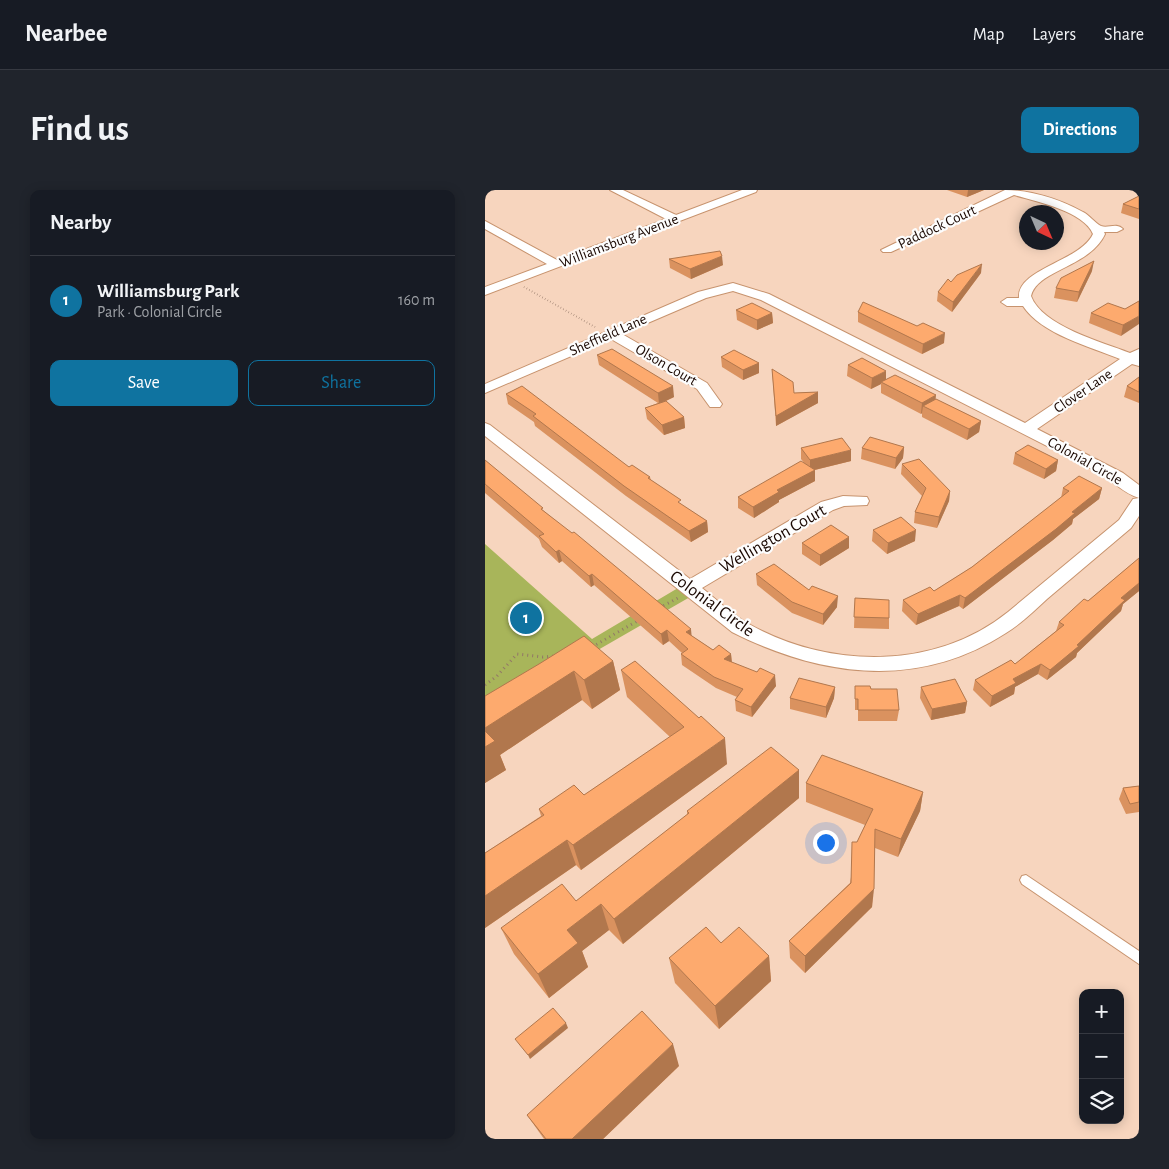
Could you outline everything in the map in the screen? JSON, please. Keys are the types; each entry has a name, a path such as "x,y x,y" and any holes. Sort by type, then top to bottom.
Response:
{"street":[{"path":"615,190 676,219"},
{"name":"Williamsburg Avenue","path":"485,291 752,190"},
{"path":"1012,191 1079,214 1098,229 1117,229"},
{"name":"Paddock Court","path":"887,250 1012,191"},
{"path":"485,224 556,264"},
{"path":"1098,229 1099,240 1091,248 1031,283 1025,296 1035,314 1047,322 1136,358"},
{"name":"Sheffield Lane","path":"485,389 606,332 702,295 733,287"},
{"name":"Colonial Circle","path":"733,287 765,297 1026,429 1117,476 1139,493"},
{"path":"1007,302 1027,302"},
{"name":"Olson Court","path":"606,332 702,386 715,404"},
{"name":"Clover Lane","path":"1026,429 1136,358"},
{"name":"Colonial Circle","path":"485,428 739,627 782,649 839,662 897,664 927,659 973,644 1000,628 1125,524 1139,503"},
{"name":"Wellington Court","path":"690,589 827,506 843,501 861,500"}],"lane":[{"path":"1026,880 1139,958"}],"path":[{"path":"524,287 606,332"},
{"path":"657,609 690,589"},
{"path":"587,649 641,619"},
{"path":"485,685 497,676 517,654 543,658 562,655"}],"green space":[{"path":"485,544 592,639 678,588 690,597 485,715"}],"building":[{"path":"1139,196 1139,209 1123,204"},
{"path":"720,251 722,256 690,269 669,259"},
{"path":"1094,261 1079,292 1056,288 1061,278"},
{"path":"982,264 953,302 938,292 948,279 951,282 957,275"},
{"path":"1139,301 1139,316 1123,325 1091,313 1108,303 1125,309"},
{"path":"863,302 917,326 923,323 945,333 923,344 858,312"},
{"path":"752,303 772,313 757,320 736,310"},
{"path":"612,349 673,386 658,393 597,355"},
{"path":"734,350 759,363 743,370 721,357"},
{"path":"862,358 886,371 872,378 848,365"},
{"path":"772,369 793,382 794,393 818,392 776,416"},
{"path":"895,375 936,395 922,403 881,382"},
{"path":"1139,377 1139,392 1127,386"},
{"path":"522,386 629,467 632,465 650,477 648,478 681,500 678,502 707,521 689,531 624,486 533,416 536,414 506,394"},
{"path":"936,399 981,421 969,429 923,406"},
{"path":"666,401 684,417 662,425 645,408"},
{"path":"870,437 904,447 896,458 862,448"},
{"path":"842,438 851,450 810,460 801,448"},
{"path":"1028,445 1058,460 1046,469 1015,453"},
{"path":"919,459 950,491 939,517 915,512 926,488 902,464"},
{"path":"485,460 543,508 541,509 572,533 574,532 691,629 686,632 713,650 719,645 731,654 724,659 757,672 760,668 775,675 751,707 735,700 743,689 714,677 681,654 688,649 667,630 661,634 592,574 589,576 559,550 556,552 539,536 544,534 485,484"},
{"path":"801,461 815,470 777,490 779,492 753,507 738,497"},
{"path":"1079,476 1102,488 1072,512 1075,513 1056,529 965,598 960,595 918,614 903,600 930,587 934,591 972,567 1069,491 1063,488"},
{"path":"901,517 916,530 888,543 873,530"},
{"path":"831,525 849,537 820,555 802,543"},
{"path":"1139,558 1139,583 1121,598 1125,600 1077,645 1079,646 1050,670 1041,664 1013,679 1016,683 992,696 975,680 1011,660 1015,664 1064,625 1059,622 1084,599 1088,601"},
{"path":"774,564 809,590 812,586 838,596 823,614 792,602 756,574"},
{"path":"855,598 889,600 889,618 854,617"},
{"path":"584,636 613,661 584,680 574,671 485,728 485,696"},
{"path":"635,661 699,718 701,716 725,738 573,845 567,840 485,896 485,853 544,815 539,809 574,785 584,795 684,727 621,670"},
{"path":"799,678 835,687 826,707 790,698"},
{"path":"955,679 967,702 932,709 921,687"},
{"path":"855,686 870,686 871,689 897,689 899,710 858,710 858,699 855,699"},
{"path":"485,731 495,741 485,747"},
{"path":"771,747 799,770 614,919 601,904 567,930 578,943 538,974 501,928 562,884 576,901 689,813 687,811"},
{"path":"822,755 923,792 901,839 875,829 874,889 805,956 789,941 851,883 852,842 857,842 873,809 806,783"},
{"path":"1139,786 1139,802 1130,804 1123,788"},
{"path":"706,927 721,943 739,927 769,956 715,1006 669,958"},
{"path":"553,1008 566,1023 528,1055 515,1039"},
{"path":"642,1011 673,1044 572,1139 546,1139 527,1115"}],"place":[{"name":"Williamsburg Park","path":"526,618"}]}
